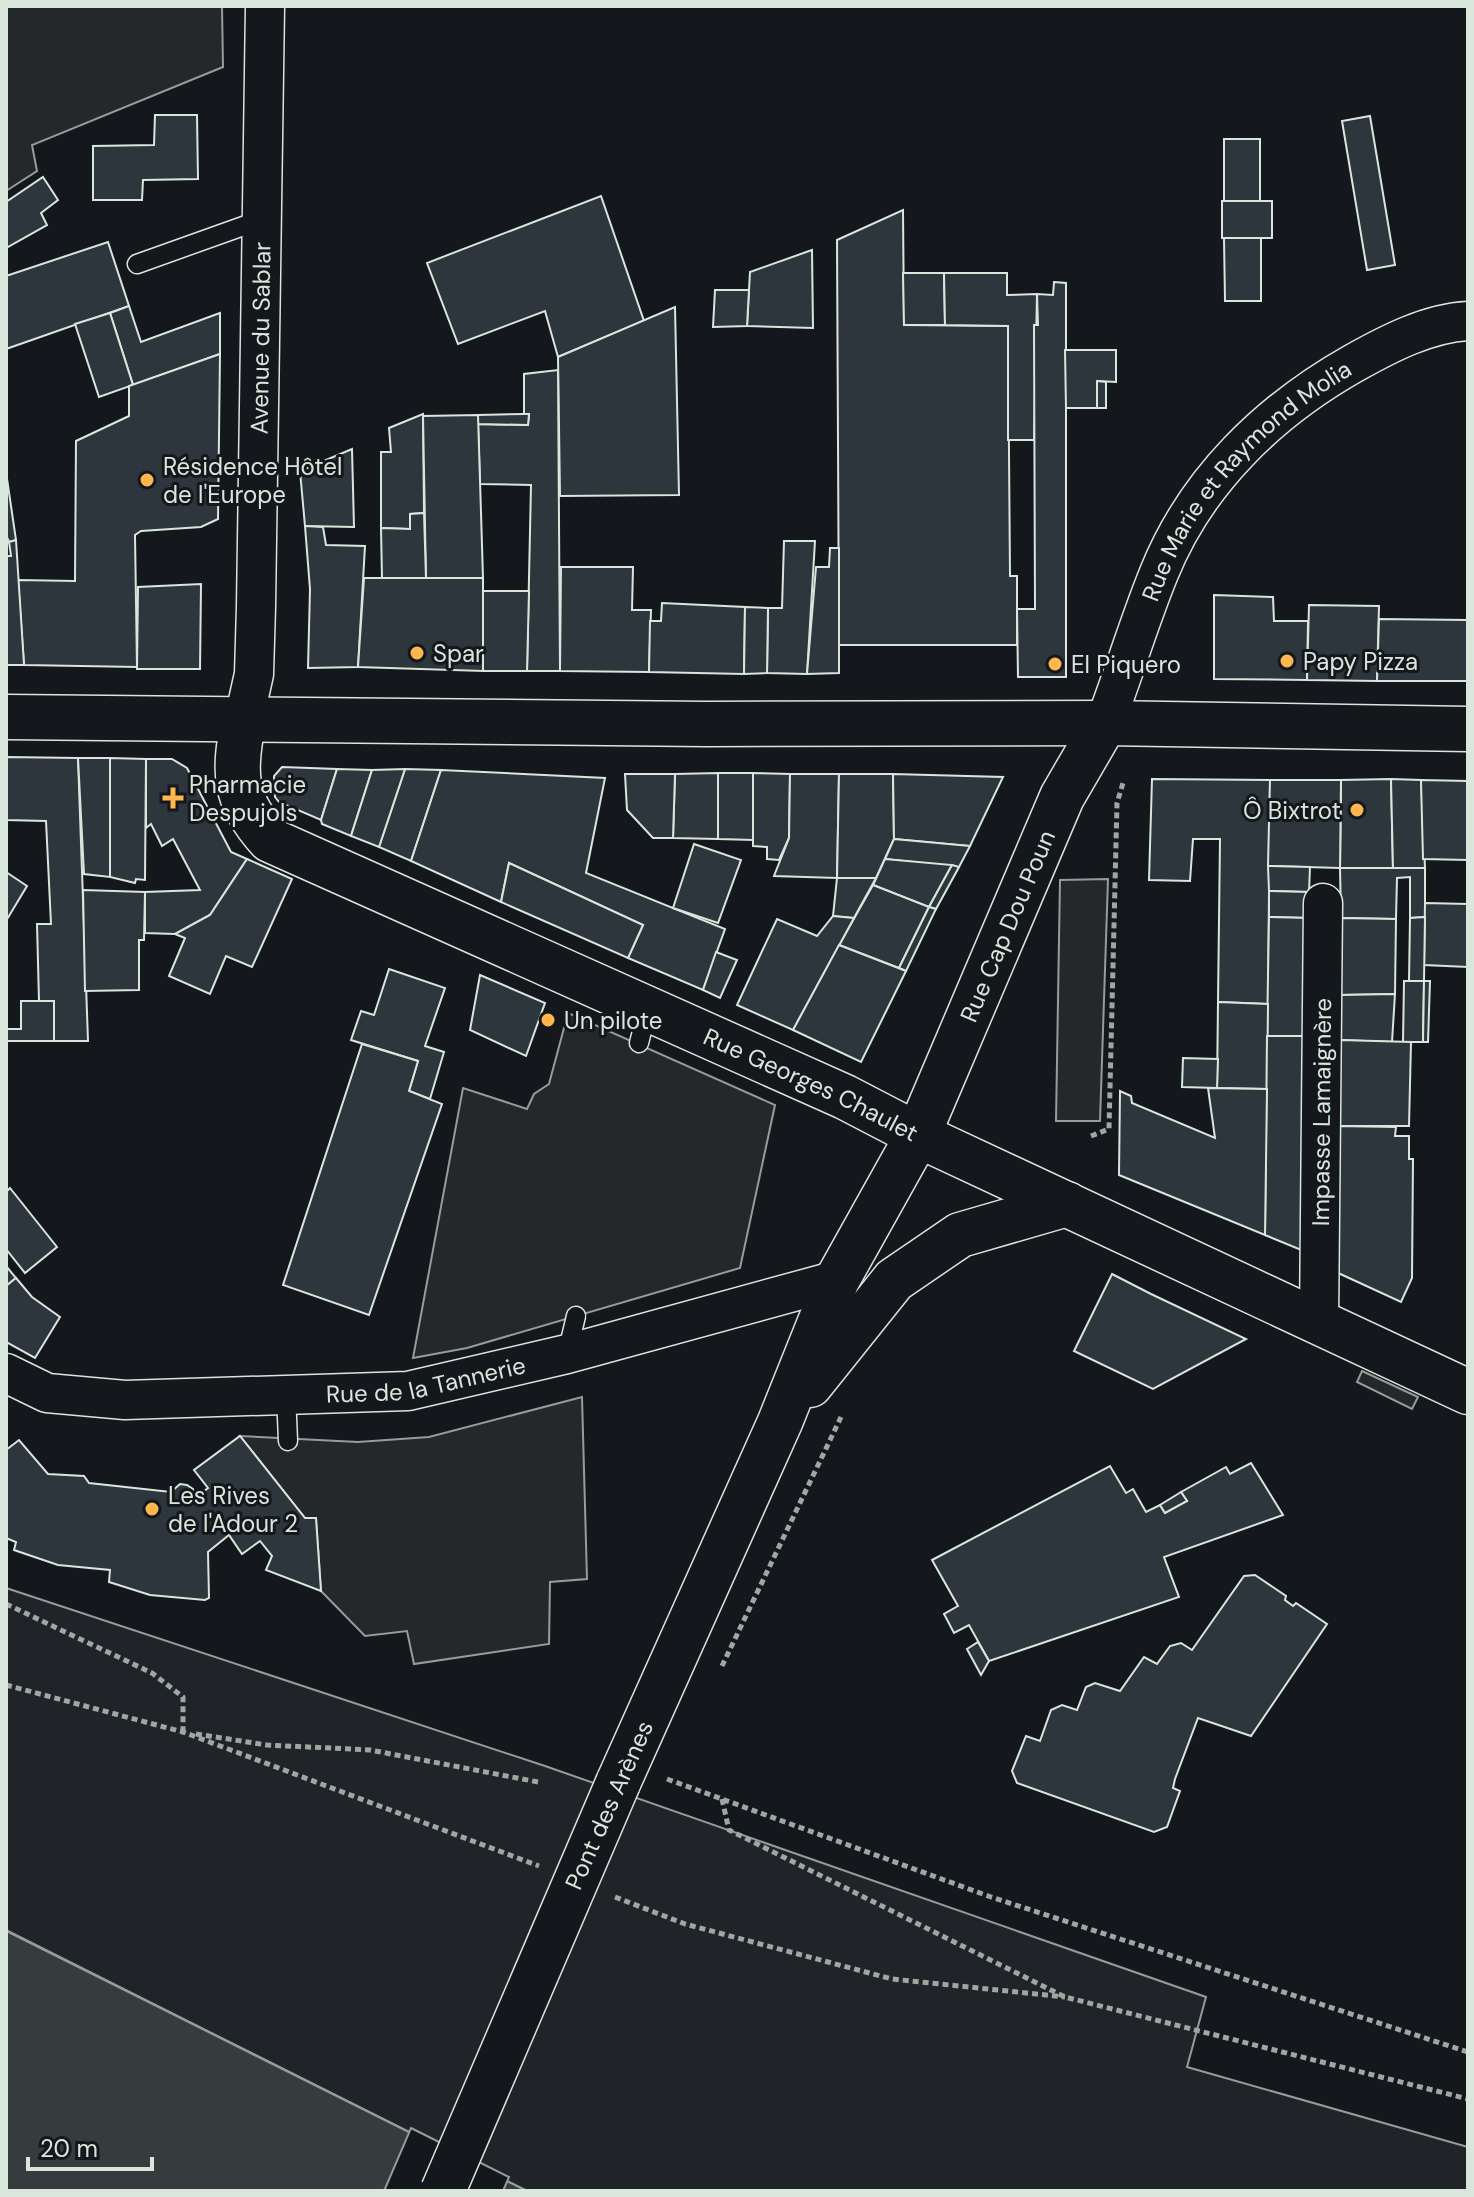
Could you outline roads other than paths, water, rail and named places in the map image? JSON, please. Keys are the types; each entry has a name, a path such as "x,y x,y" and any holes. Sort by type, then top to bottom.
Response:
{"main road":[{"path":"6,717 1105,723 1468,729"},
{"name":"Rue Georges Chaulet","path":"244,719 237,752 241,794 249,817 270,840 644,1026 845,1097 918,1135 1468,1392"},
{"name":"Rue Cap Dou Poun","path":"780,1422 837,1280 918,1135 1062,797 1105,723"},
{"path":"780,1422 894,1280 960,1235 1067,1204"},
{"name":"Pont des Arènes","path":"443,2191 618,1783 780,1422"}],"street":[{"name":"Avenue du Sablar","path":"244,719 254,674 265,6"},
{"name":"Rue Marie et Raymond Molia","path":"1105,723 1160,570 1200,496 1243,442 1331,376 1394,341 1468,321"},
{"name":"Impasse Lamaignère","path":"1319,1322 1323,903"},
{"name":"Rue de la Tannerie","path":"6,1373 47,1393 125,1400 408,1391 567,1354 837,1280"}],"lane":[{"path":"137,264 263,219"},
{"path":"567,1354 576,1316"},
{"path":"286,1394 288,1441"}],"place":[{"name":"Résidence Hôtel de l'Europe","path":"147,480"},
{"name":"Spar","path":"417,653"},
{"name":"Papy Pizza","path":"1287,661"},
{"name":"El Piquero","path":"1055,664"},
{"name":"Pharmacie Despujols","path":"173,798"},
{"name":"Ô Bixtrot","path":"1357,810"},
{"name":"Un pilote","path":"548,1020"},
{"name":"Les Rives de l'Adour 2","path":"152,1509"}]}
